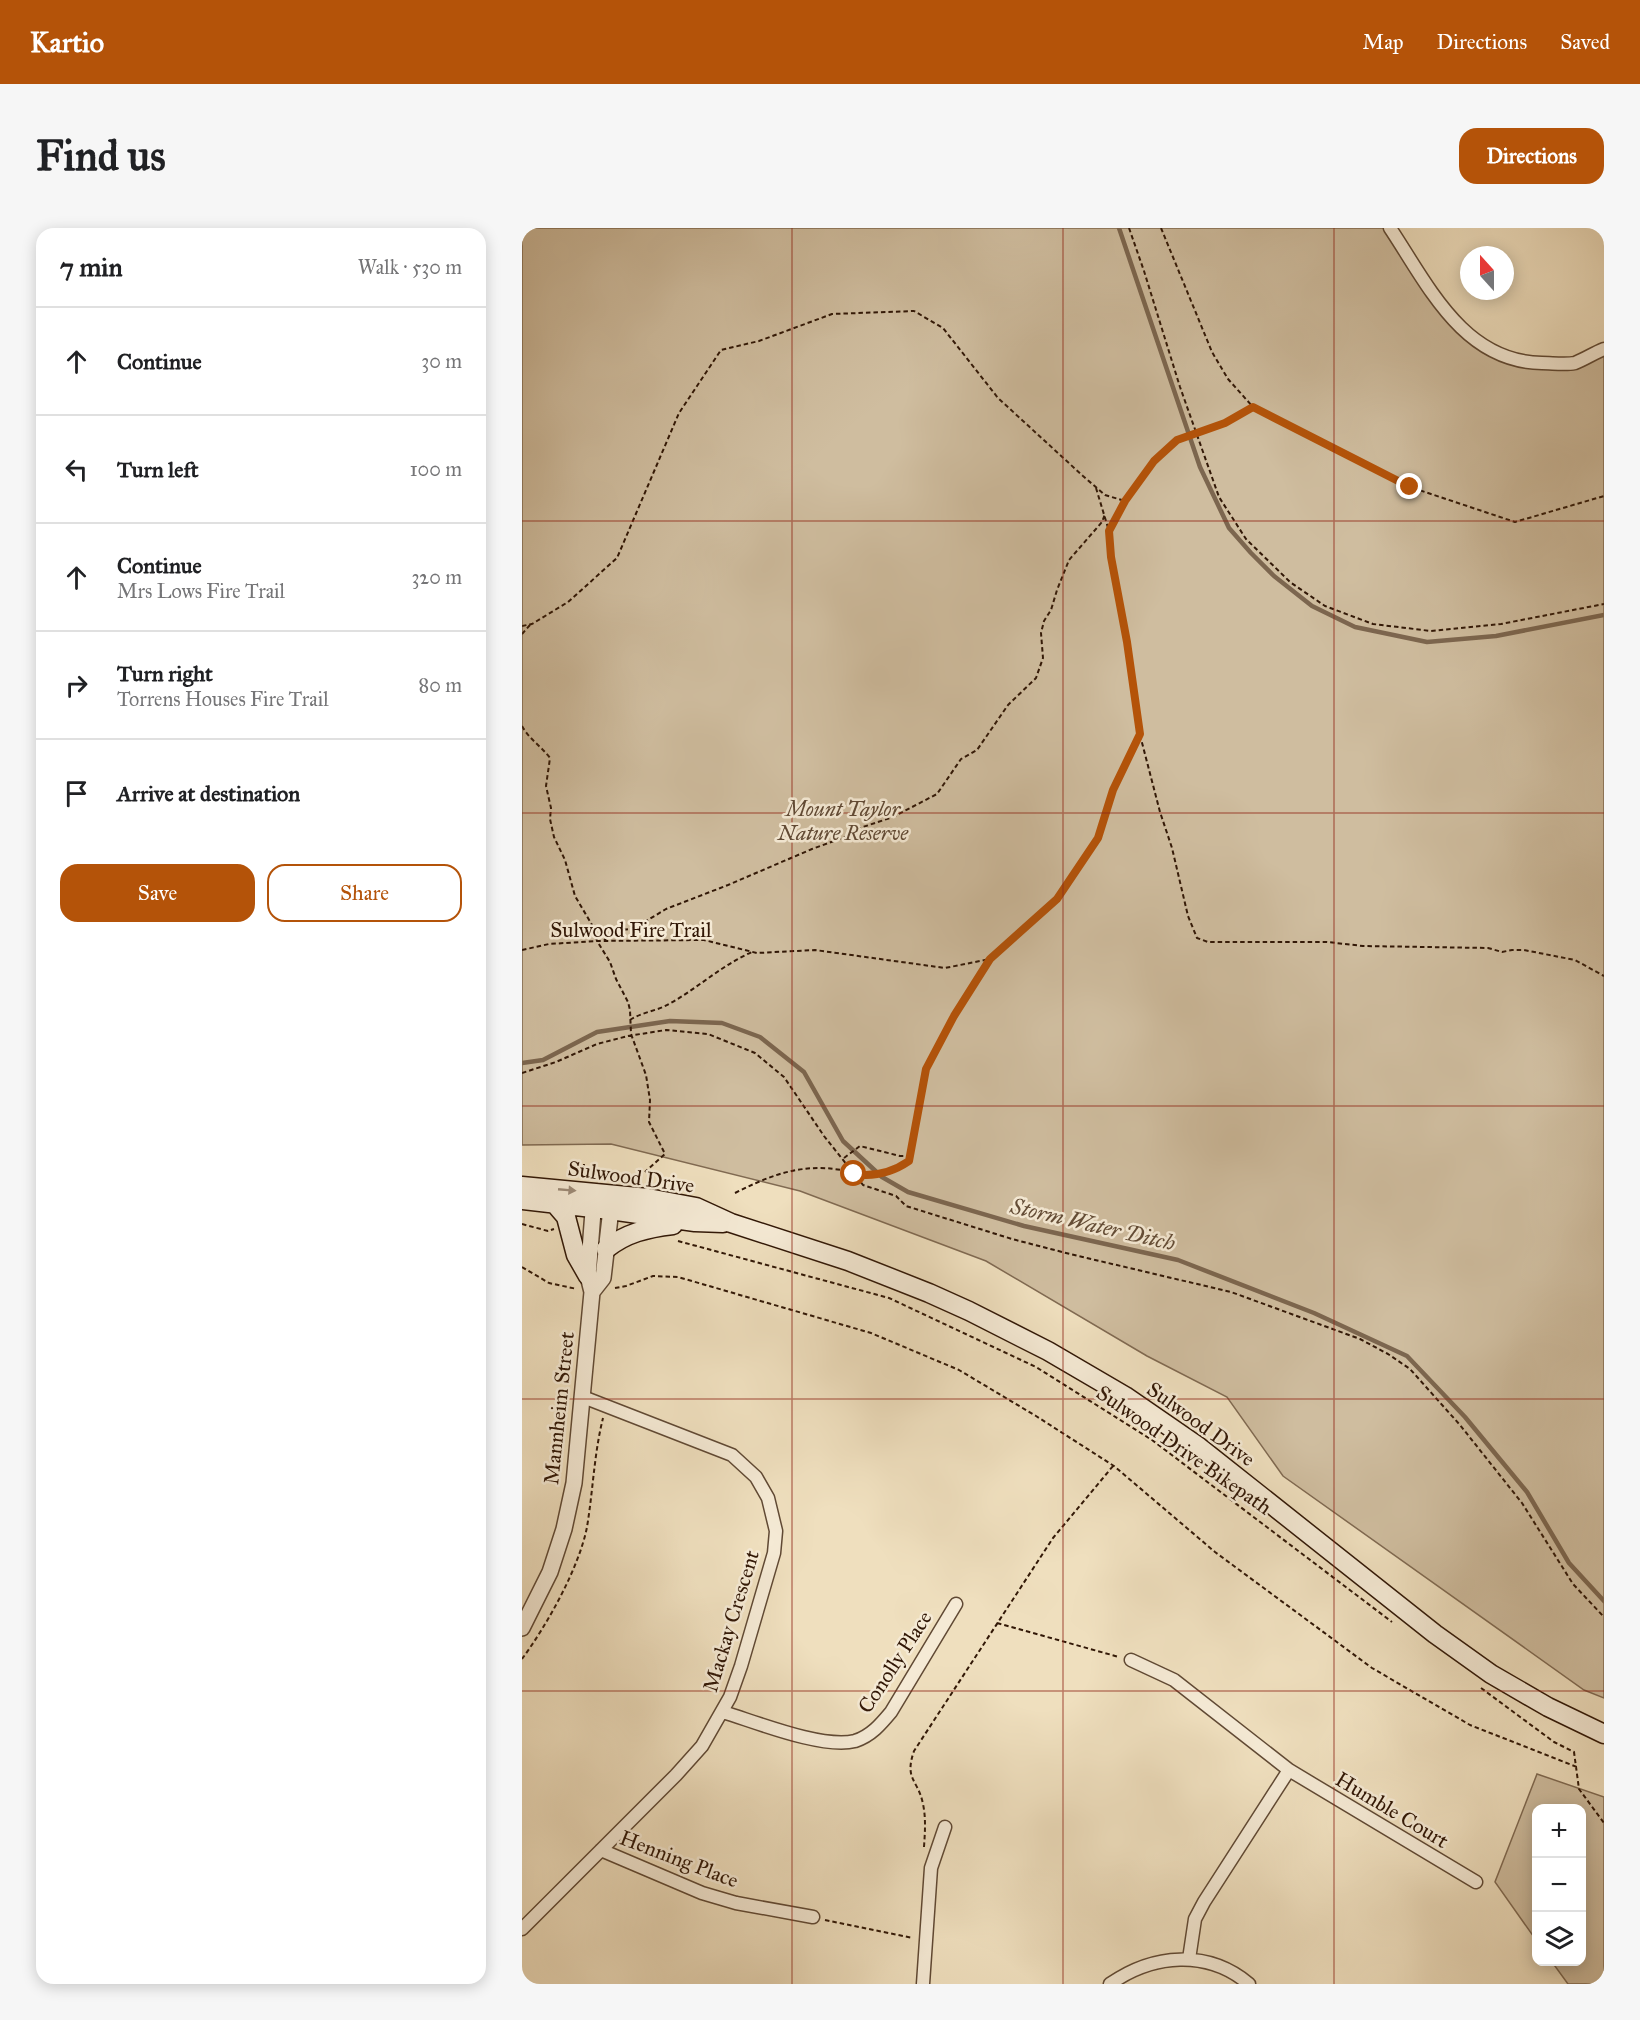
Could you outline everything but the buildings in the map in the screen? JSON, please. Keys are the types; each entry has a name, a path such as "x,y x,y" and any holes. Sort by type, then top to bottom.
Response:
{"main road":[{"name":"Sulwood Drive","path":"522,1186 598,1196 648,1198 696,1207 731,1223 848,1261 969,1311 1058,1357 1125,1396 1199,1447 1435,1634 1491,1674 1548,1707 1604,1734"},
{"name":"Sulwood Drive","path":"522,1200 554,1203 598,1196 695,1222 731,1223"},
{"path":"554,1203 566,1217 576,1256 590,1284"},
{"path":"606,1249 618,1239 651,1227 695,1222"}],"street":[{"path":"1390,228 1443,310 1469,335 1497,354 1534,363 1573,363 1604,349"},
{"name":"Mannheim Street","path":"590,1284 603,1278 606,1249 598,1196"},
{"name":"Mannheim Street","path":"522,1628 545,1583 564,1529 574,1483 583,1397 598,1196"},
{"name":"Mackay Crescent","path":"522,1929 702,1746 723,1712 741,1666 774,1553 776,1531 768,1498 749,1469 723,1450 583,1397"},
{"name":"Conolly Place","path":"723,1712 818,1740 836,1743 863,1737 879,1727 891,1712 956,1604"},
{"name":"Humble Court","path":"1131,1660 1174,1680 1289,1770 1476,1882"},
{"path":"1189,1959 1195,1919 1289,1770"},
{"path":"923,1984 931,1868 945,1827"},
{"name":"Henning Place","path":"601,1850 702,1893 736,1903 813,1917"},
{"path":"1110,1984 1127,1972 1150,1963 1176,1959 1189,1959 1224,1968 1249,1984"}],"path":[{"path":"1128,228 1219,497 1246,539 1290,582 1325,606 1373,624 1431,631 1501,624 1604,604"},
{"path":"1161,228 1212,352 1228,379 1253,407 1410,487 1515,522 1604,496"},
{"path":"522,634 537,621 568,602 616,558 679,413 721,350 759,341 832,315 914,311 943,328 998,398 1105,495 1125,501"},
{"path":"1109,531 1125,501 1154,461 1177,440 1225,423 1253,407"},
{"path":"1095,486 1109,531 1111,557 1127,642 1140,734 1160,812 1172,848 1188,916 1197,938 1208,942 1327,942 1363,946 1488,948 1502,952 1524,950 1575,960 1604,976"},
{"path":"604,940 620,930 633,929 666,909 893,816 937,794 961,759 977,750 1008,705 1036,678 1043,658 1042,627 1051,610 1069,560 1102,522 1105,514"},
{"path":"522,626 537,621"},
{"path":"522,726 527,736 542,747 550,758 546,786 554,837 565,860 575,896 595,930 597,941 610,962 628,1002 632,1035 646,1075 650,1100 649,1122 665,1154 645,1172"},
{"path":"735,1192 769,1176 790,1170 821,1168 866,1176 899,1168 909,1161 926,1069 954,1016 990,959 1057,899 1098,838 1113,790 1140,734"},
{"name":"Sulwood Fire Trail","path":"522,950 549,944 597,941 704,940 753,952 815,950 945,968 990,959"},
{"path":"630,1020 637,1015 666,1006 736,959 753,952"},
{"path":"522,1073 548,1065 597,1044 632,1035 666,1030 708,1034 755,1053 784,1077 824,1136 844,1158 863,1185 896,1196 906,1206 1060,1252 1231,1292 1360,1339 1410,1369 1460,1425 1522,1503 1573,1584 1604,1617"},
{"path":"844,1158 860,1146 900,1156 910,1156"},
{"path":"584,1164 598,1196"},
{"name":"Sulwood Drive Bikepath","path":"674,1241 889,1298 1036,1367 1152,1440 1393,1623"},
{"path":"522,1267 549,1283 626,1286 654,1276 678,1277 871,1333 959,1370 1114,1466 1215,1552 1372,1668 1470,1725 1577,1767"},
{"path":"925,1821 923,1802 909,1766 914,1751 1053,1538 1114,1466"},
{"path":"997,1623 1131,1660"},
{"path":"1478,1686 1554,1742 1574,1752 1579,1789 1604,1823"},
{"path":"813,1917 926,1941"}],"green space":[{"name":"Mount Taylor Nature Reserve","path":"522,228 1390,228 1443,310 1497,354 1573,363 1604,349 1604,1698 1584,1690 1283,1476 1227,1397 1147,1356 986,1261 800,1191 611,1144 522,1145"},
{"path":"1537,1774 1604,1797 1604,1984 1568,1984 1555,1966 1586,1966 1586,1804 1532,1804 1532,1934 1495,1882"}],"waterway":[{"path":"1119,228 1200,467 1229,528 1274,576 1312,606 1355,627 1427,642 1496,636 1604,615"},
{"name":"Storm Water Ditch","path":"522,1063 543,1060 597,1032 670,1021 722,1023 760,1037 804,1072 843,1141 882,1177 908,1192 1024,1226 1178,1260 1314,1313 1407,1356 1465,1417 1527,1492 1569,1563 1604,1601"}],"route":[{"path":"854,1174 866,1176 878,1174 899,1168 909,1161 926,1069 954,1016 990,959 1057,899 1098,838 1113,790 1140,734 1127,642 1111,557 1109,531 1125,501 1154,461 1177,440 1225,423 1253,407 1410,487"}]}
